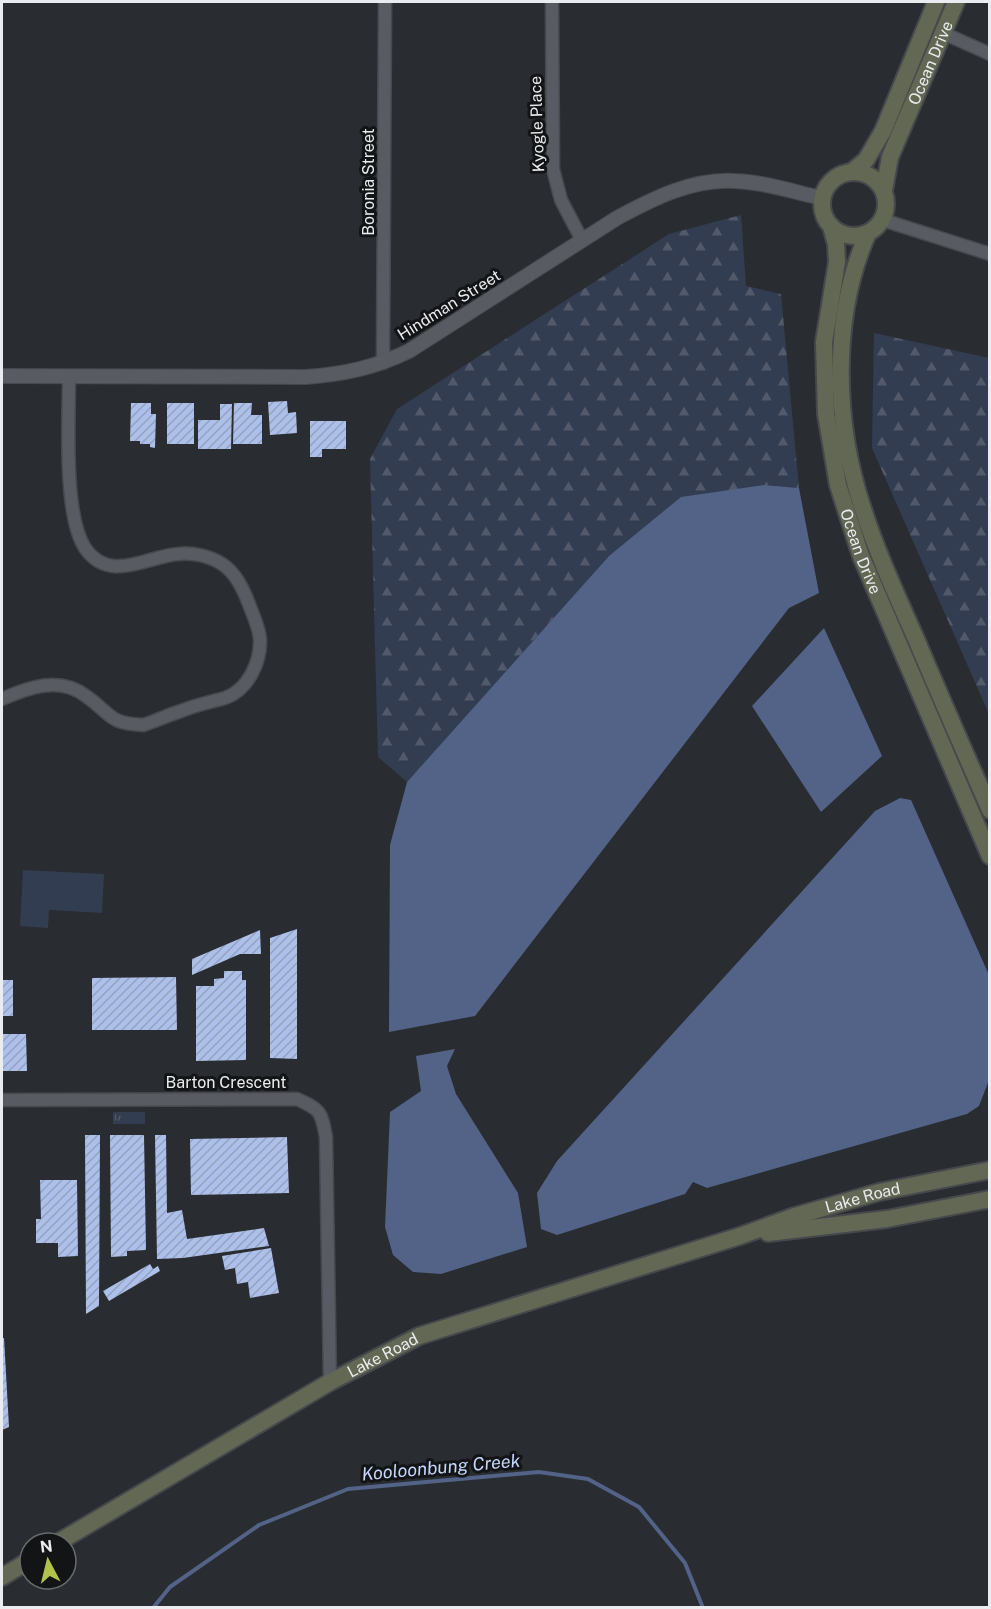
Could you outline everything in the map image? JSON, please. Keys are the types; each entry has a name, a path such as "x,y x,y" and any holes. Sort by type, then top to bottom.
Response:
{"main road":[{"name":"Ocean Drive","path":"853,171 866,160 883,131 936,2"},
{"name":"Ocean Drive","path":"884,190 890,157 956,2"},
{"path":"853,171 872,176 884,190 887,200 883,220 868,233 858,236 848,236 839,232 831,226 823,213 822,198 826,188 842,174 853,171"},
{"name":"Ocean Drive","path":"831,226 836,244 837,262 824,342 826,404 838,485 861,556 990,856"},
{"name":"Ocean Drive","path":"868,233 855,266 841,339 842,414 855,482 878,553 990,810"},
{"name":"Lake Road","path":"77,1531 330,1382 419,1336 740,1236 795,1216 879,1192 990,1170"},
{"name":"Lake Road","path":"740,1236 887,1219 990,1199"},
{"path":"2,1577 18,1567"}],"street":[{"name":"Boronia Street","path":"383,363 385,2"},
{"name":"Kyogle Place","path":"552,2 553,169 561,200 582,240"},
{"path":"943,33 990,54"},
{"name":"Hindman Street","path":"2,376 306,377 333,375 383,363 409,351 582,240 643,204 672,192 703,183 734,180 822,198"},
{"path":"883,220 990,254"},
{"path":"2,699 31,688 52,684 69,687 85,695 113,720 143,725 230,696 245,684 253,672 259,650 260,637 243,589 232,573 221,563 200,556 178,554 122,567 96,559 85,548 73,512 69,476 69,377"},
{"name":"Barton Crescent","path":"2,1100 297,1099 316,1108 322,1118 326,1137 330,1382"}],"green space":[{"path":"741,215 746,286 781,294 799,488 764,485 609,556 407,782 378,757 370,459 397,409 669,234"},
{"path":"874,333 989,358 989,714 872,448"},
{"path":"23,870 104,874 102,913 49,910 48,928 20,926"},
{"path":"113,1112 145,1112 145,1124 113,1124"}],"shaded area":[{"path":"764,485 799,488 819,593 789,608 475,1016 389,1032 390,845 407,782 609,556 681,497"},
{"path":"824,628 882,756 821,812 752,706"},
{"path":"900,798 911,800 989,975 989,1080 979,1106 967,1114 707,1188 693,1182 685,1194 557,1235 541,1229 537,1193 557,1161 875,811"},
{"path":"455,1049 447,1066 456,1094 518,1193 527,1247 441,1274 413,1272 393,1255 385,1227 390,1112 421,1091 416,1056"}],"building":[{"path":"287,401 288,413 296,412 297,433 270,435 268,402"},
{"path":"131,403 151,403 151,414 156,414 155,448 150,447 150,444 140,444 140,441 130,441"},
{"path":"167,403 194,403 194,444 167,444"},
{"path":"234,403 252,403 251,415 262,415 262,444 233,444"},
{"path":"220,404 232,404 231,449 198,449 198,420 220,420"},
{"path":"310,421 346,421 346,449 322,449 322,457 310,457"},
{"path":"297,929 297,1059 270,1058 270,938"},
{"path":"260,930 261,954 240,954 192,975 192,959"},
{"path":"224,971 242,971 242,980 246,980 246,1060 196,1061 196,986 214,986 214,979 224,978"},
{"path":"176,977 177,1030 92,1030 92,978"},
{"path":"2,980 13,980 13,1016 2,1016"},
{"path":"2,1034 26,1034 27,1071 2,1071"},
{"path":"85,1135 100,1135 99,1306 86,1314"},
{"path":"110,1135 144,1135 146,1250 127,1251 127,1256 111,1257"},
{"path":"155,1135 166,1135 167,1213 182,1210 187,1239 264,1228 269,1246 183,1258 157,1259"},
{"path":"287,1137 289,1193 191,1195 190,1139"},
{"path":"40,1180 77,1180 78,1256 58,1257 58,1243 36,1243 36,1219 41,1219"},
{"path":"271,1248 279,1293 250,1298 248,1282 237,1284 235,1268 225,1270 222,1256"},
{"path":"150,1264 153,1269 158,1266 160,1271 109,1301 103,1291"},
{"path":"2,1338 4,1338 9,1427 2,1430"}],"waterway":[{"name":"Kooloonbung Creek","path":"153,1608 170,1587 259,1525 348,1489 539,1472 588,1479 639,1507 685,1563 703,1608"}]}
